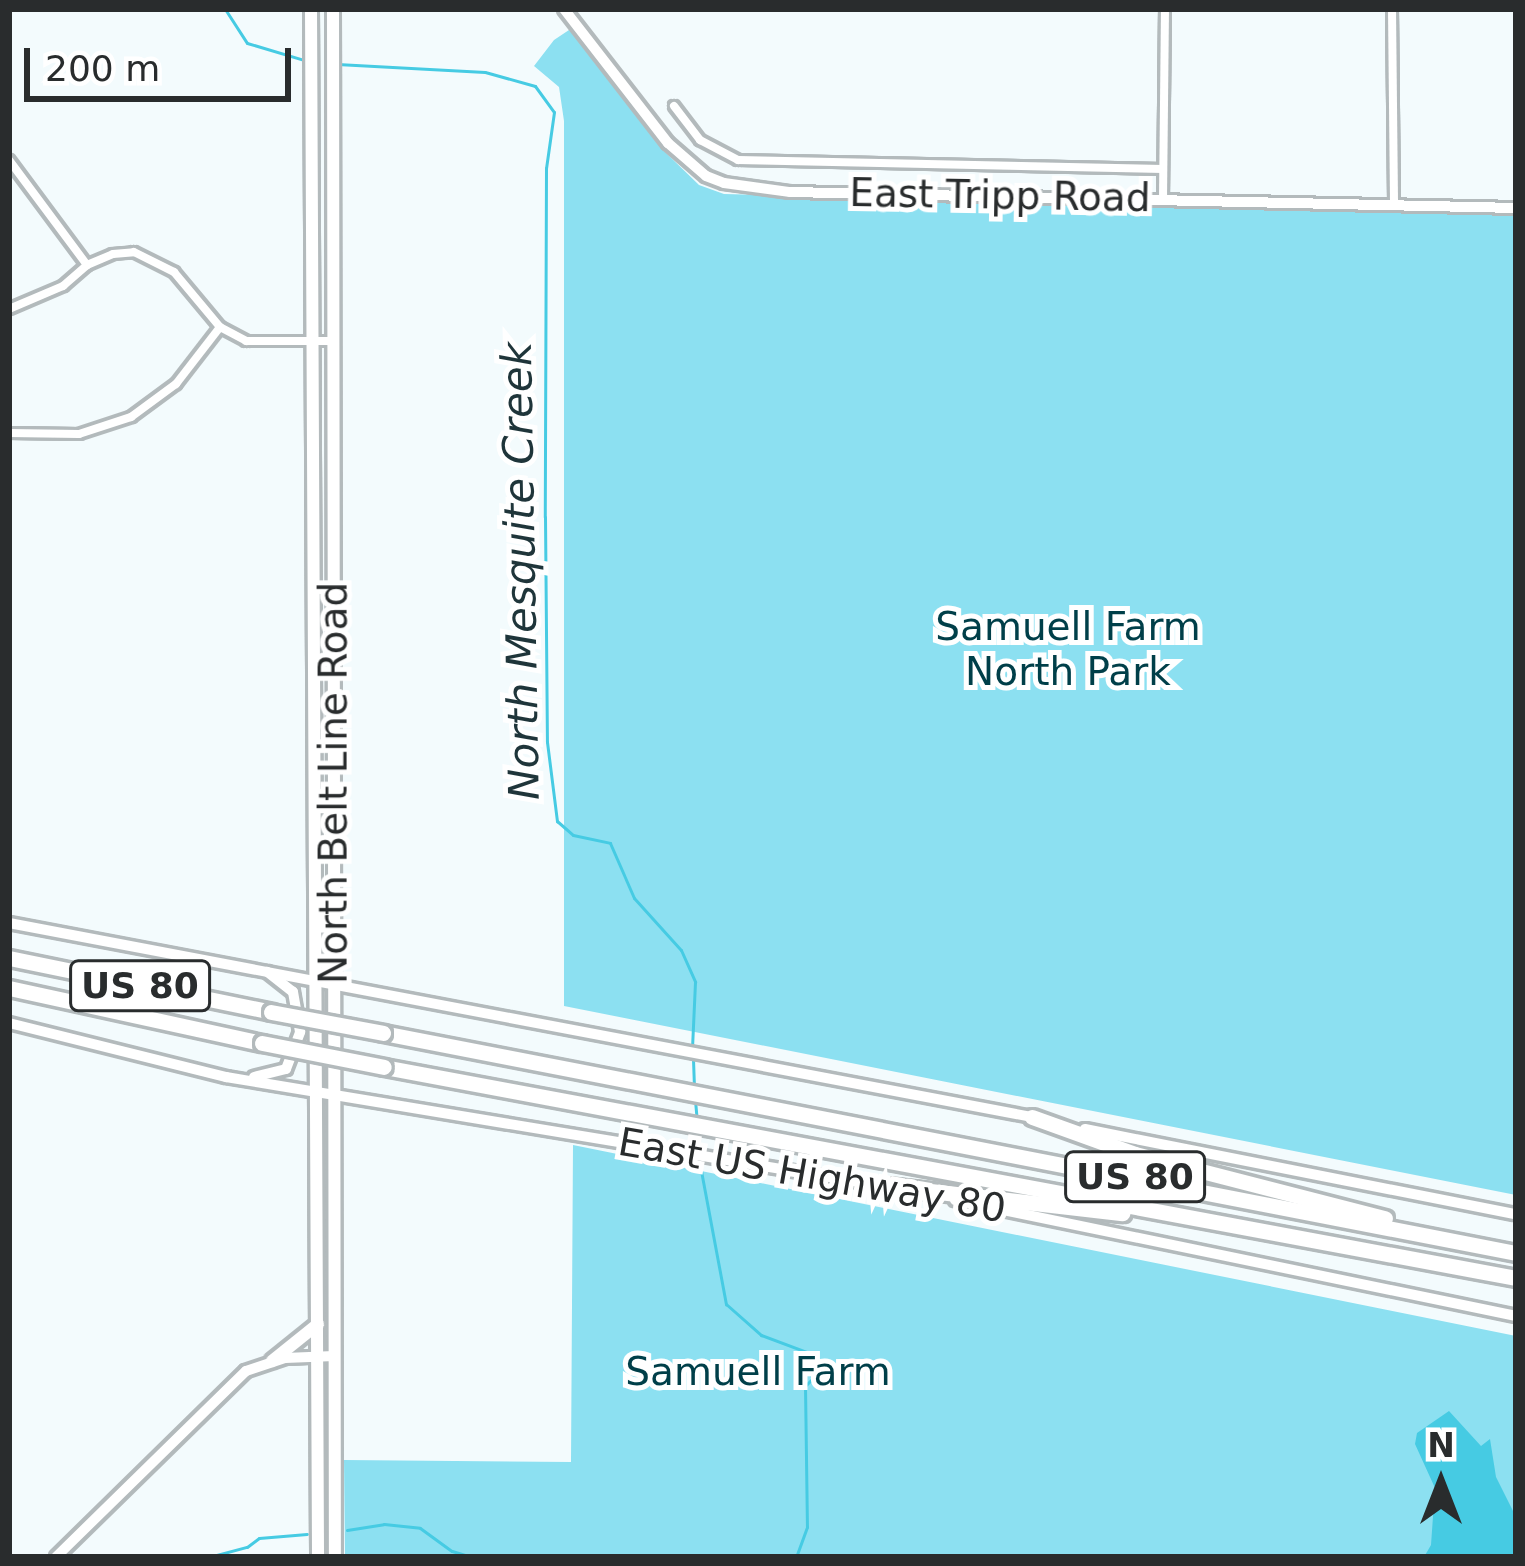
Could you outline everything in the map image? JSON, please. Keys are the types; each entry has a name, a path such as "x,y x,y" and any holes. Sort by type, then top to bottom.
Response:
{"highway":[{"name":"US 80","path":"9,958 1516,1251"},
{"name":"US 80","path":"9,988 384,1067 1516,1279"},
{"path":"1032,1117 1135,1154 1516,1251"},
{"path":"887,1186 1103,1210 1300,1244 1344,1245"}],"main road":[{"name":"North Belt Line Road","path":"311,9 318,1557"},
{"name":"North Belt Line Road","path":"333,9 335,1557"},
{"name":"East Tripp Road","path":"569,10 668,142 706,176 724,183 790,192 1516,208"},
{"path":"316,515 335,509"},
{"path":"316,515 334,526"},
{"path":"315,658 334,658"},
{"path":"9,922 334,980 1516,1214"},
{"path":"226,1077 280,1074 295,1058 298,1004 289,987 260,968"},
{"name":"East US Highway 80","path":"9,1023 226,1077 887,1186 1516,1316"},
{"path":"318,1234 334,1235"},
{"path":"272,1361 318,1324"},
{"path":"56,1557 246,1371 272,1361 334,1357"}],"street":[{"path":"1163,199 1165,9"},
{"path":"1392,9 1394,205"},
{"path":"674,106 700,140 738,160 1163,169"},
{"path":"10,166 87,265"},
{"path":"9,309 63,286 87,265 113,254 150,256 174,272 220,327 246,341 331,340"},
{"path":"9,433 79,434 131,417 176,384 220,327"}],"green space":[{"name":"Samuell Farm North Park","path":"572,28 662,149 699,185 724,194 1516,213 1516,1195 564,1006 564,121 559,87 534,66 554,40"},
{"name":"Samuell Farm","path":"573,1145 1516,1336 1516,1557 345,1557 344,1460 571,1462"}],"shaded area":[{"path":"1449,1411 1481,1446 1490,1439 1496,1477 1516,1517 1516,1557 1424,1557 1431,1545 1435,1488 1415,1444 1417,1433"}],"waterway":[{"name":"North Mesquite Creek","path":"225,9 247,43 304,60"},
{"name":"North Mesquite Creek","path":"337,64 485,72 535,86 554,112 546,168 545,517 547,742 557,821 573,835 610,843 634,898 681,950 695,982 692,1049"},
{"name":"North Mesquite Creek","path":"693,1059 694,1085"},
{"name":"North Mesquite Creek","path":"695,1100 697,1121"},
{"name":"North Mesquite Creek","path":"697,1130 699,1151"},
{"name":"North Mesquite Creek","path":"699,1160 726,1304 761,1335 812,1354 817,1374 805,1386 807,1527 796,1557"},
{"path":"347,1530 384,1524 420,1528 452,1551 472,1557"},
{"path":"209,1557 247,1547 259,1538 307,1534"}]}
